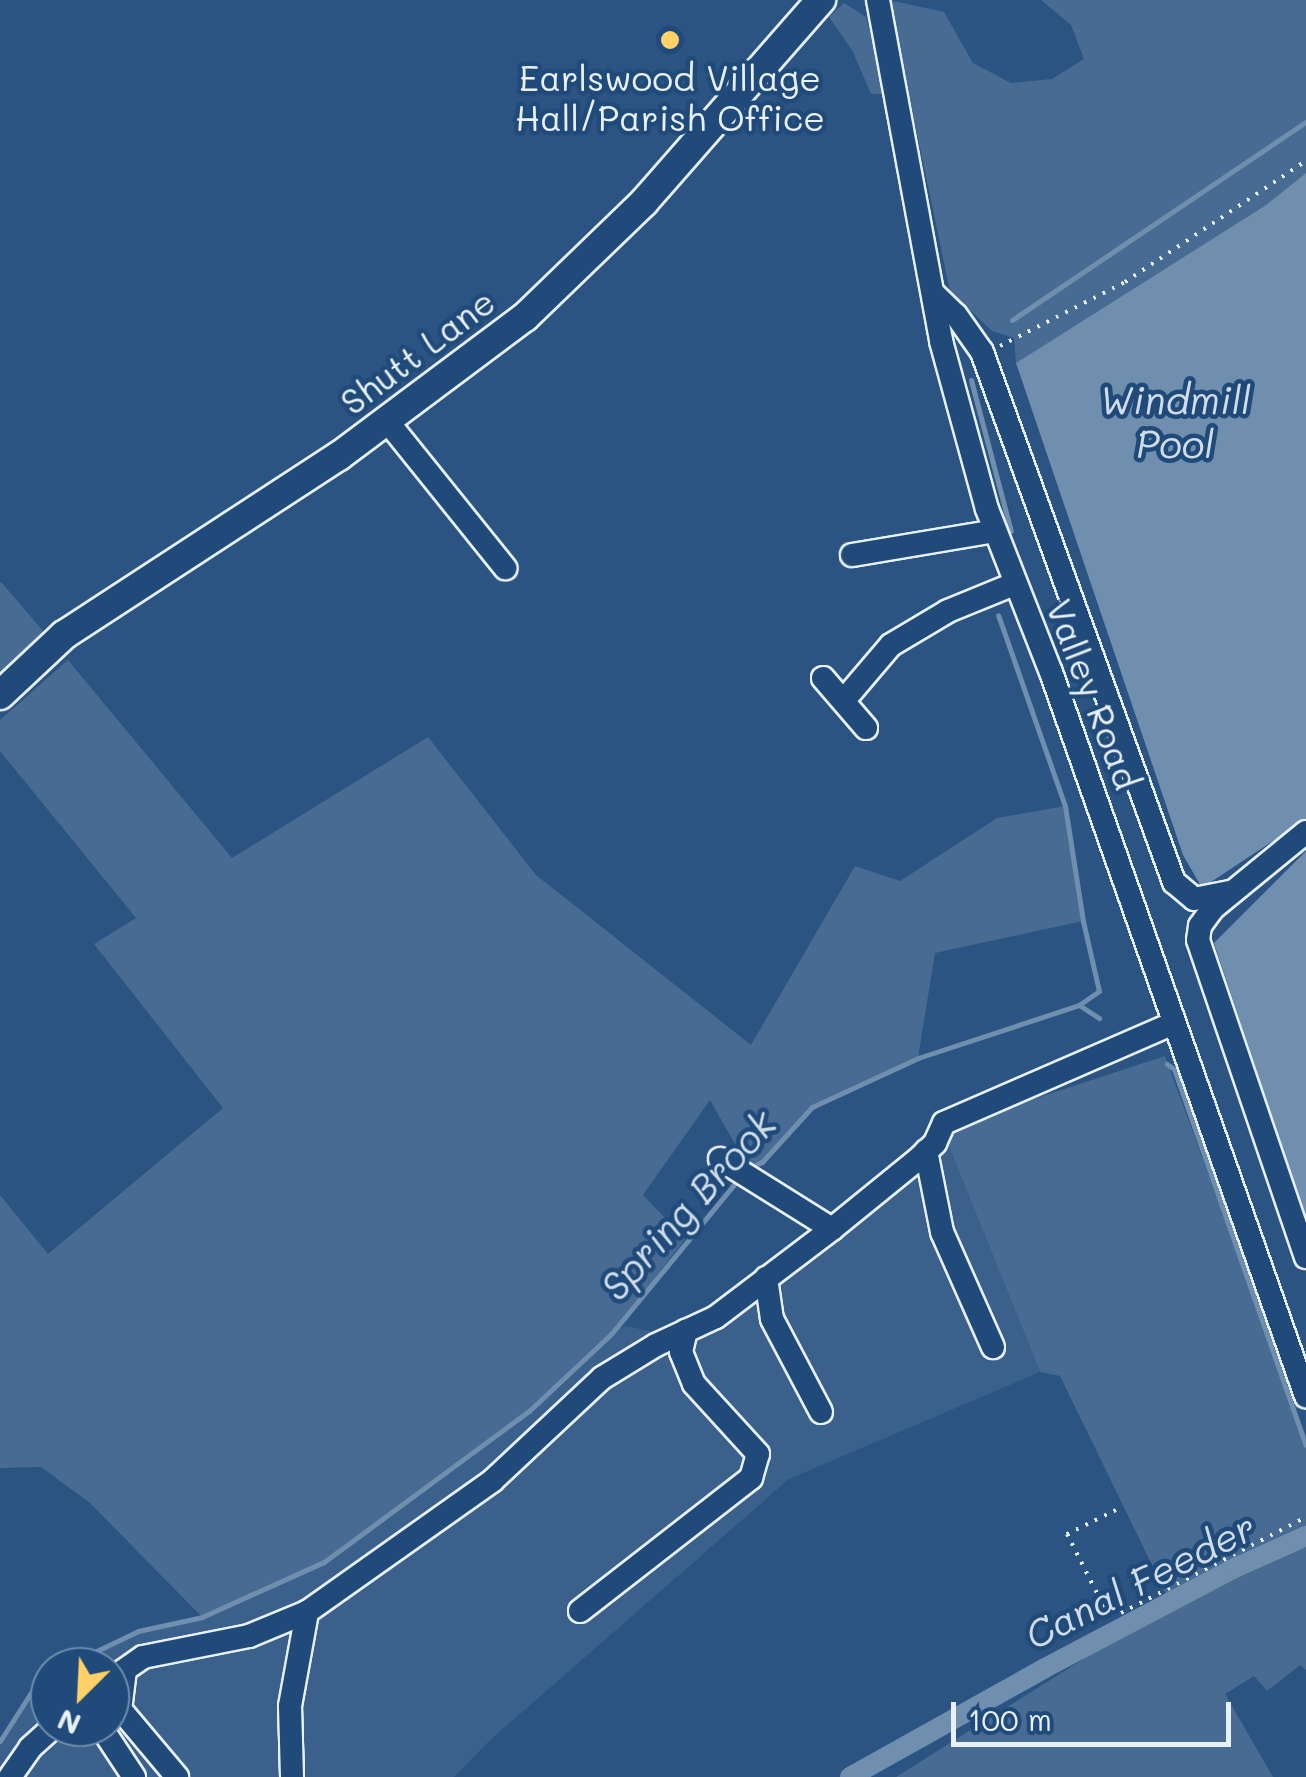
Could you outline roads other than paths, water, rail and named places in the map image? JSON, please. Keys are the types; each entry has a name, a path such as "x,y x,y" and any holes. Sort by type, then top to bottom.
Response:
{"main road":[{"name":"Shutt Lane","path":"0,695 64,634 387,421 492,344 597,250 821,0"}],"street":[{"name":"Valley Road","path":"878,0 946,360 995,531 1051,672 1306,1396"},
{"path":"934,294 956,315 982,352 1174,882 1194,900 1230,892"},
{"path":"387,421 505,568"},
{"path":"852,556 995,531"},
{"path":"845,699 891,645 948,610 1014,584"},
{"path":"823,678 866,728"},
{"path":"1306,832 1230,892 1200,926 1202,961 1306,1257"},
{"path":"130,1666 143,1657 249,1636 306,1612 492,1481 602,1378 716,1317 832,1229 926,1151 944,1123 1174,1023"},
{"path":"926,1151 942,1232 994,1347"},
{"path":"720,1159 832,1229"},
{"path":"766,1278 772,1319 821,1412"},
{"path":"580,1611 751,1478 758,1454 694,1384 680,1352 686,1331"},
{"path":"292,1777 290,1706 306,1612"},
{"path":"130,1721 177,1777"},
{"path":"10,1777 31,1747"},
{"path":"114,1747 134,1777"}],"water":[{"name":"Windmill Pool","path":"1306,173 1306,819 1202,888 1183,855 1016,363 1266,205"},
{"path":"1306,851 1306,1220 1214,943"}],"waterway":[{"path":"1012,320 1306,122"},
{"path":"971,380 1011,531"},
{"name":"Spring Brook","path":"747,1169 762,1162 812,1107 918,1058 1079,1005 1099,991 1083,921 1065,806 998,615"},
{"path":"1079,1005 1099,1018"},
{"path":"1167,1064 1174,1069 1306,1445"},
{"name":"Spring Brook","path":"105,1647 138,1631 202,1617 324,1562 529,1411 612,1333 740,1177"},
{"name":"Canal Feeder","path":"850,1777 1045,1668 1235,1568 1306,1536"},
{"name":"Spring Brook","path":"0,1741 30,1694"}],"place":[{"name":"Earlswood Village Hall/Parish Office","path":"670,40"}]}
